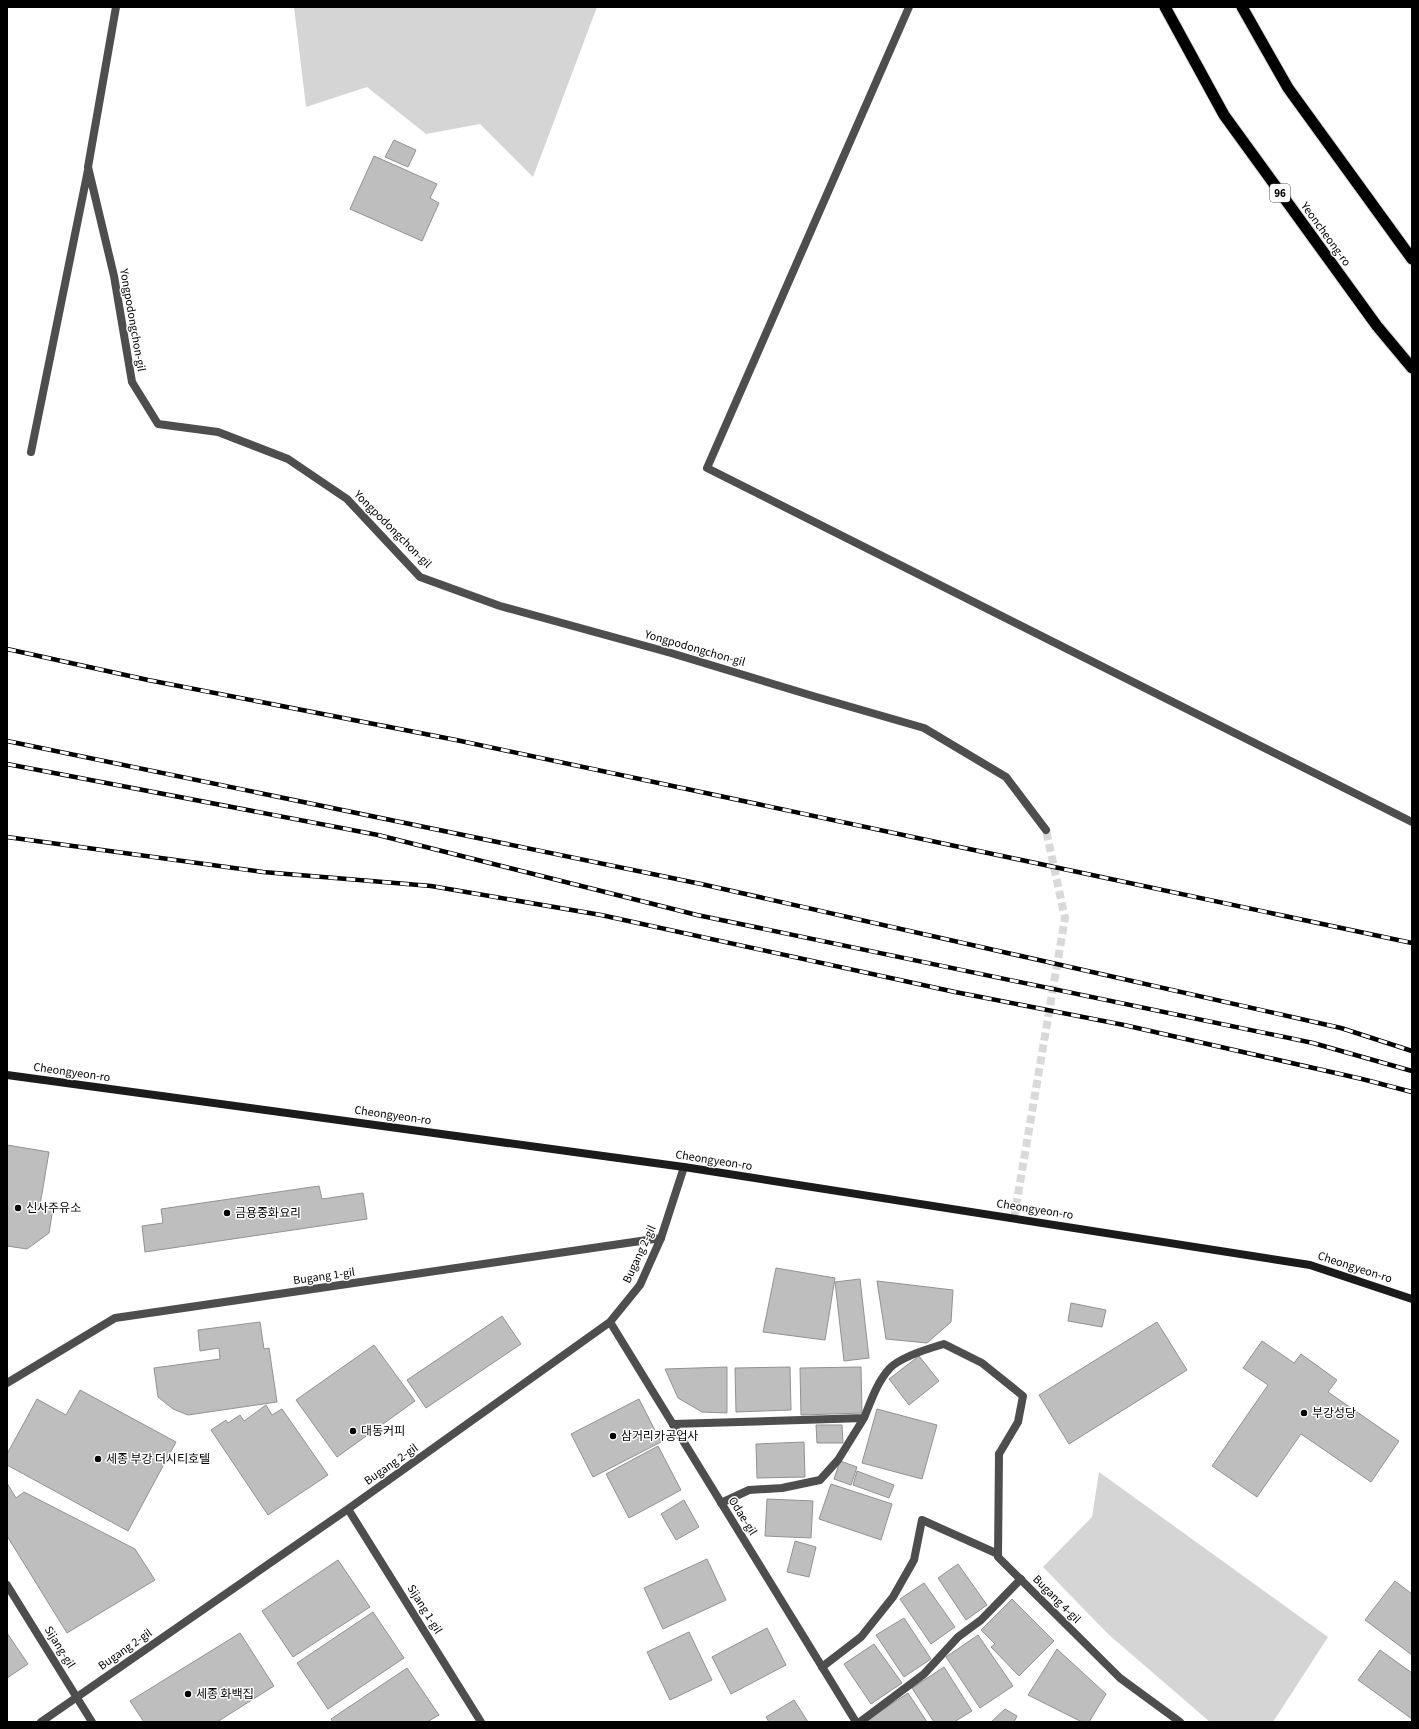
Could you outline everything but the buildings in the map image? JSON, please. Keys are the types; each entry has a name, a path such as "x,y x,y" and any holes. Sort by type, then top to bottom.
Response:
{"highway":[{"name":"Yeoncheong-ro","path":"1165,7 1224,115 1377,326 1412,368"},
{"path":"1242,7 1288,88 1412,259"}],"main road":[{"name":"Cheongyeon-ro","path":"7,1075 684,1167 1310,1265 1412,1299"}],"street":[{"name":"Yongpodongchon-gil","path":"116,7 88,167 114,276 132,382 158,424 218,432 288,460 347,499 420,577 500,606 671,653 924,728 1006,777 1046,830"},
{"path":"909,7 707,468 1412,822"},
{"path":"31,452 88,167"},
{"name":"Bugang 2-gil","path":"41,1722 348,1509 610,1322 640,1285 661,1238 684,1167"},
{"name":"Bugang 1-gil","path":"7,1383 115,1318 661,1238"},
{"name":"Odae-gil","path":"610,1322 856,1722"},
{"path":"721,1503 749,1490 782,1488 820,1480 838,1460 864,1418 874,1392 891,1368 918,1352 944,1344 982,1363 1023,1396 1018,1422 999,1454 998,1554 922,1520 914,1560 893,1597 861,1637 822,1667"},
{"path":"673,1424 864,1418"},
{"name":"Sijang 1-gil","path":"348,1509 481,1722"},
{"name":"Bugang 4-gil","path":"998,1554 998,1557 1120,1678 1180,1722"},
{"path":"860,1722 924,1674 958,1637 981,1620 1020,1579"},
{"name":"Sijang-gil","path":"7,1585 92,1722"}],"shaded area":[{"path":"294,7 597,7 533,177 480,124 426,134 367,87 306,107"},
{"path":"1099,1472 1328,1637 1273,1722 1210,1722 1108,1634 1043,1567 1092,1517"}],"tunnel":[{"path":"1014,1218 1065,918 1046,830"}],"railway":[{"path":"7,649 148,680 456,740 1412,943"},
{"path":"7,741 701,884 1341,1028 1412,1051"},
{"path":"7,764 378,835 697,915 1313,1043 1412,1071"},
{"path":"7,837 263,872 431,886 601,915 955,992 1124,1025 1362,1079 1412,1092"}],"place":[{"name":"신사주유소","path":"18,1208"},
{"name":"금용중화요리","path":"227,1213"},
{"name":"부강성당","path":"1304,1413"},
{"name":"대동커피","path":"353,1431"},
{"name":"삼거리카공업사","path":"613,1436"},
{"name":"세종 부강 더시티호텔","path":"98,1459"},
{"name":"세종 화백집","path":"188,1694"}]}
